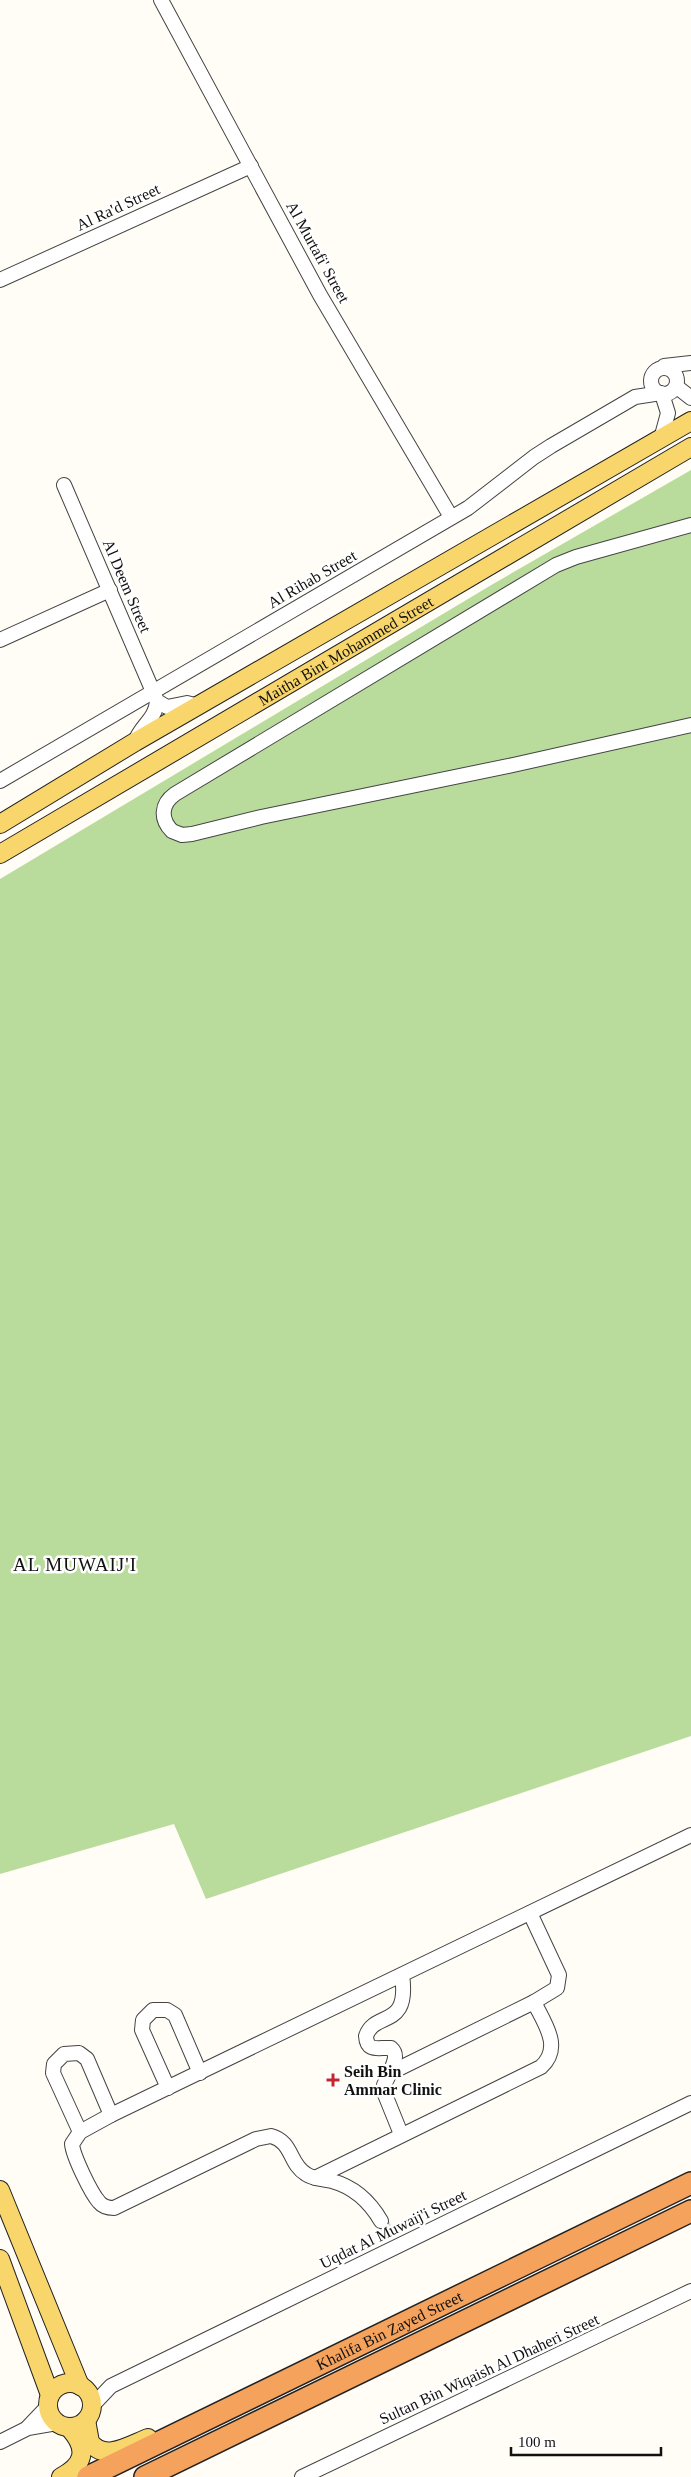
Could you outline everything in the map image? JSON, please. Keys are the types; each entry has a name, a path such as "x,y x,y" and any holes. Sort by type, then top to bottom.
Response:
{"highway":[{"name":"Khalifa Bin Zayed Street","path":"88,2477 691,2183"},
{"name":"Khalifa Bin Zayed Street","path":"145,2477 691,2211"}],"main road":[{"name":"Maitha Bint Mohammed Street","path":"0,824 135,742 691,421"},
{"name":"Maitha Bint Mohammed Street","path":"0,854 691,447"},
{"path":"0,2190 6,2221 82,2387 91,2400 89,2413 90,2442 100,2450 109,2452 193,2418 218,2413"},
{"path":"0,2258 49,2401 52,2418 63,2425 79,2440 81,2454 77,2466 61,2477"},
{"path":"49,2401 63,2384 82,2387"},
{"path":"63,2425 76,2426 89,2413"}],"street":[{"name":"Al Murtafi' Street","path":"161,0 320,295 451,518"},
{"name":"Al Ra'd Street","path":"0,280 251,166"},
{"path":"661,439 668,413 661,394 652,383 652,374 656,368 691,364"},
{"path":"661,394 673,392 691,364"},
{"path":"664,366 674,373 678,385 691,398"},
{"name":"Al Rihab Street","path":"0,781 155,697 451,518 483,497 534,457 635,397 652,374"},
{"name":"Al Rihab Street","path":"635,397 661,394"},
{"name":"Al Deem Street","path":"64,485 155,697"},
{"path":"691,525 576,556 556,565 171,797 166,804 164,818 172,831 187,835 261,817 401,789 691,725"},
{"path":"0,640 110,590"},
{"path":"155,697 167,708 187,703 199,706"},
{"path":"135,742 139,732 153,716 155,697"},
{"path":"382,2221 358,2193 335,2182 315,2178 300,2170 284,2142 270,2136 263,2136 120,2206 108,2208 98,2201 72,2149 73,2139 80,2132 111,2115 691,1835"},
{"path":"390,2073 395,2068 534,2002 557,1988 559,1975 530,1913"},
{"path":"402,1975 404,1997 401,2006 388,2018 371,2027 366,2036 367,2043 372,2048 379,2050 391,2048 394,2051 395,2058 384,2085 384,2092 402,2134"},
{"path":"315,2178 541,2067 547,2062 552,2048 552,2040 534,2002"},
{"path":"168,2088 142,2030 143,2020 153,2010 167,2010 175,2015 200,2073"},
{"path":"80,2132 53,2074 54,2064 64,2054 79,2053 86,2059 111,2115"},
{"name":"Uqdat Al Muwaij'i Street","path":"89,2413 112,2386 392,2242 691,2103"},
{"name":"Sultan Bin Wiqaish Al Dhaheri Street","path":"302,2477 691,2291"},
{"name":"Uqdat Al Muwaij'i Street","path":"82,2387 112,2386"},
{"path":"28,2428 49,2401"},
{"path":"0,2442 28,2428 63,2425"}],"green space":[{"path":"691,470 691,1736 206,1899 174,1824 0,1874 0,879 493,584"}],"tunnel":[{"path":"381,2221 389,2237"}],"place":[{"name":"Seih Bin Ammar Clinic","path":"333,2080"}],"district":[{"name":"AL MUWAIJ'I","path":"75,1564"}]}
